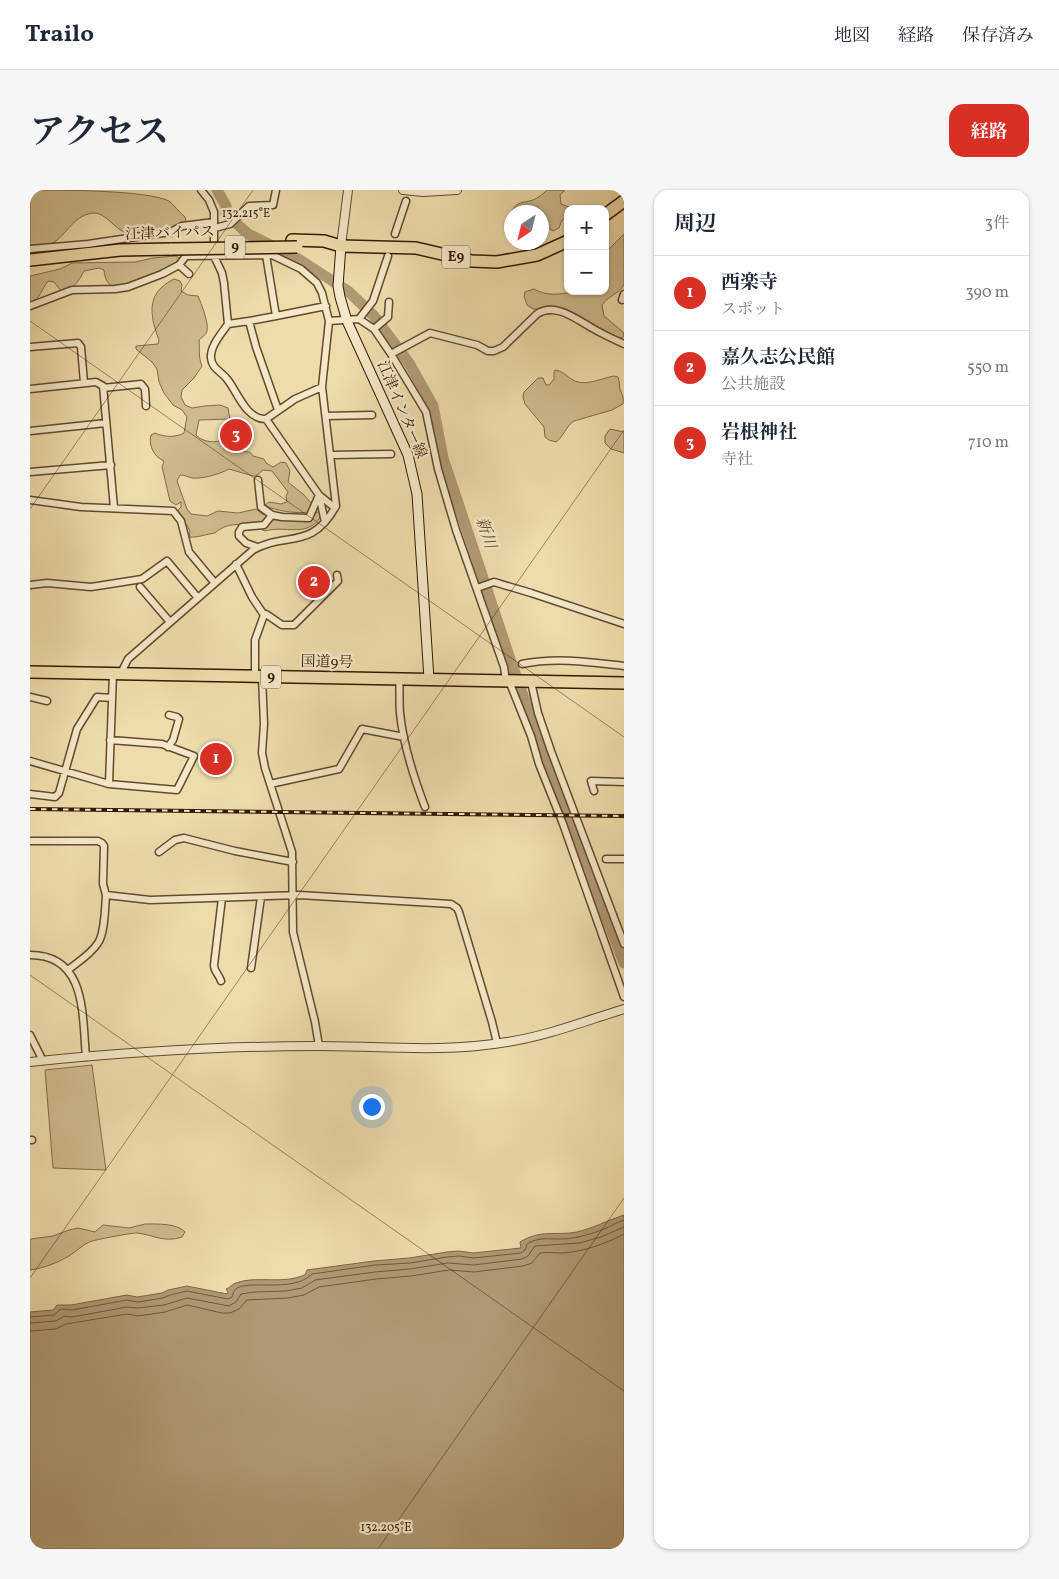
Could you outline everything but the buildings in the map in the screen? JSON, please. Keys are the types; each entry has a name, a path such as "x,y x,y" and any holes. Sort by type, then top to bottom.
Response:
{"highway":[{"path":"609,212 624,201"},
{"name":"江津バイパス","path":"30,260 172,246 295,243 326,248 341,246"},
{"name":"E9","path":"341,246 416,248 472,261 498,262 537,255 564,243"},
{"name":"国道9号","path":"30,672 624,683"}],"main road":[{"name":"江津インター線","path":"341,246 340,297 347,321 408,455 413,476 420,526 430,679"}],"street":[{"path":"201,190 212,206 214,256 224,282 228,324 213,347 212,363 227,378 241,402 260,418 266,419 319,495 335,508"},
{"path":"30,249 88,244 171,232 182,226 230,224 249,206 273,205 276,190"},
{"path":"341,246 348,190"},
{"path":"403,190 431,192 457,190"},
{"path":"395,234 406,201"},
{"path":"266,255 276,316"},
{"path":"30,306 72,290 115,290 128,287 162,274 178,265 186,256 272,255 301,269 317,283 322,293 329,321 322,387 331,454 335,508 325,522 306,536 262,544 257,547 214,582 128,659 117,673 112,698 109,784"},
{"path":"329,321 347,321 361,317 375,297 388,256"},
{"path":"178,265 189,274"},
{"path":"374,329 384,322 388,315 389,302"},
{"path":"228,324 326,306"},
{"path":"392,354 430,333 494,351 503,347 537,314 550,310 572,316 624,344"},
{"path":"361,317 374,329 392,354 426,412 438,469 449,506 504,667 531,736 539,764 563,824 624,997"},
{"path":"250,321 256,347 278,410"},
{"path":"30,347 78,343 84,383"},
{"path":"30,389 98,382 102,384 114,508"},
{"path":"103,388 141,384 145,391 146,406"},
{"path":"266,419 295,399 322,387"},
{"path":"326,416 372,415"},
{"path":"30,430 106,423"},
{"path":"331,454 391,454"},
{"path":"30,472 111,465"},
{"path":"258,480 261,507 272,515 309,518 319,495"},
{"path":"319,495 325,522"},
{"path":"30,500 81,507 174,512 181,520 189,552 214,582"},
{"path":"257,547 242,539 240,530 242,527 264,525 272,515"},
{"path":"30,585 47,583 91,587 142,579 166,560 198,598"},
{"path":"236,564 264,615 266,614 282,625 294,625 338,581 337,575"},
{"path":"478,587 491,582 516,588 624,624"},
{"path":"140,586 170,622"},
{"path":"264,615 256,640 258,677 264,724 262,753 292,852 293,932 319,1046"},
{"path":"522,664 549,660 566,660 624,666"},
{"path":"400,678 400,714 404,737 418,789 426,807"},
{"path":"529,682 551,751 624,944"},
{"path":"30,697 47,701"},
{"path":"30,794 55,797 59,793 77,729 97,697 112,698"},
{"path":"168,747 173,740 179,719 177,716 169,715"},
{"path":"270,784 339,769 362,729 404,737"},
{"path":"30,761 109,784 177,790 194,756 162,744 110,740"},
{"path":"594,791 591,781 624,782"},
{"path":"159,852 174,840 184,838 235,851 293,862"},
{"path":"30,841 98,841 104,846 103,884 106,895 99,943 68,970"},
{"path":"606,859 624,859"},
{"path":"106,895 150,900 299,895 451,904 457,908 497,1043"},
{"path":"251,968 261,897"},
{"path":"221,981 220,975 214,970 214,965 222,898"},
{"path":"30,955 42,955 58,961 68,970 80,995 86,1057"},
{"path":"30,1062 194,1048 319,1046 442,1048 497,1043 532,1037 624,1010"},
{"path":"30,1035 44,1060"}],"shaded area":[{"path":"30,190 102,191 158,197 169,201 185,217 186,221 164,230 136,234 122,231 105,217 93,213 79,218 55,242 30,245"},
{"path":"547,190 565,190 560,195 561,204 564,205 564,220 562,220 559,228 553,231 549,229 549,205 517,205 540,196"},
{"path":"624,234 624,285 602,305 604,316 623,332 624,336 622,338 618,338 564,309 533,309 527,305 524,296 525,292 534,289 551,294 609,295 609,249"},
{"path":"175,256 180,258 171,267 116,288 106,279 104,270 99,268 84,271 69,289 61,291 54,282 48,281 39,296 30,303 30,276 60,269 72,263 135,262"},
{"path":"174,279 180,281 182,285 181,291 188,295 198,296 207,323 206,334 199,340 202,366 194,378 182,390 181,397 185,405 192,408 220,405 228,408 230,419 199,420 196,435 207,441 219,441 225,449 250,452 253,456 264,459 266,463 273,467 281,462 286,463 290,471 288,482 312,504 309,512 305,513 286,512 269,507 265,505 269,502 281,504 287,502 286,496 288,492 272,471 263,470 256,476 253,476 229,469 201,478 180,475 177,481 187,509 191,514 207,516 218,511 238,513 256,509 262,514 304,521 310,520 317,512 320,512 320,518 308,528 265,531 239,524 226,526 215,533 189,537 190,531 178,510 181,507 181,502 176,505 170,501 162,467 164,461 155,454 151,447 150,439 151,435 155,433 177,436 184,433 187,417 182,410 173,405 164,393 159,382 157,369 152,362 136,349 136,346 158,344 159,340 152,306 156,294"},
{"path":"555,370 583,383 614,376 618,377 623,404 612,410 574,421 556,442 549,440 545,437 544,427 525,404 523,397 524,392 538,378 543,378 546,385 549,385 554,379"},
{"path":"610,429 624,432 624,453 611,449 605,443 605,436"},
{"path":"92,1065 106,1170 53,1168 45,1070"},
{"path":"145,1224 177,1227 185,1232 182,1237 176,1239 164,1239 137,1233 92,1241 60,1261 30,1270 31,1239 53,1236 78,1228 95,1232 103,1225 129,1228"}],"water":[{"path":"624,1215 624,1549 30,1549 30,1312 53,1310 57,1305 71,1305 127,1295 137,1297 162,1293 187,1286 227,1294 226,1289 236,1283 252,1280 296,1278 305,1275 307,1270 447,1252 473,1253 521,1248 520,1242 528,1238 541,1234 577,1232"}],"waterway":[{"name":"新川","path":"217,190 226,206 226,214 248,234 300,260 348,291 374,316 409,363 433,406 443,458 510,659 561,801 624,963"}],"railway":[{"path":"30,809 624,816"}],"place":[{"name":"岩根神社","path":"236,435"},
{"name":"嘉久志公民館","path":"314,582"},
{"name":"西楽寺","path":"216,759"}]}
